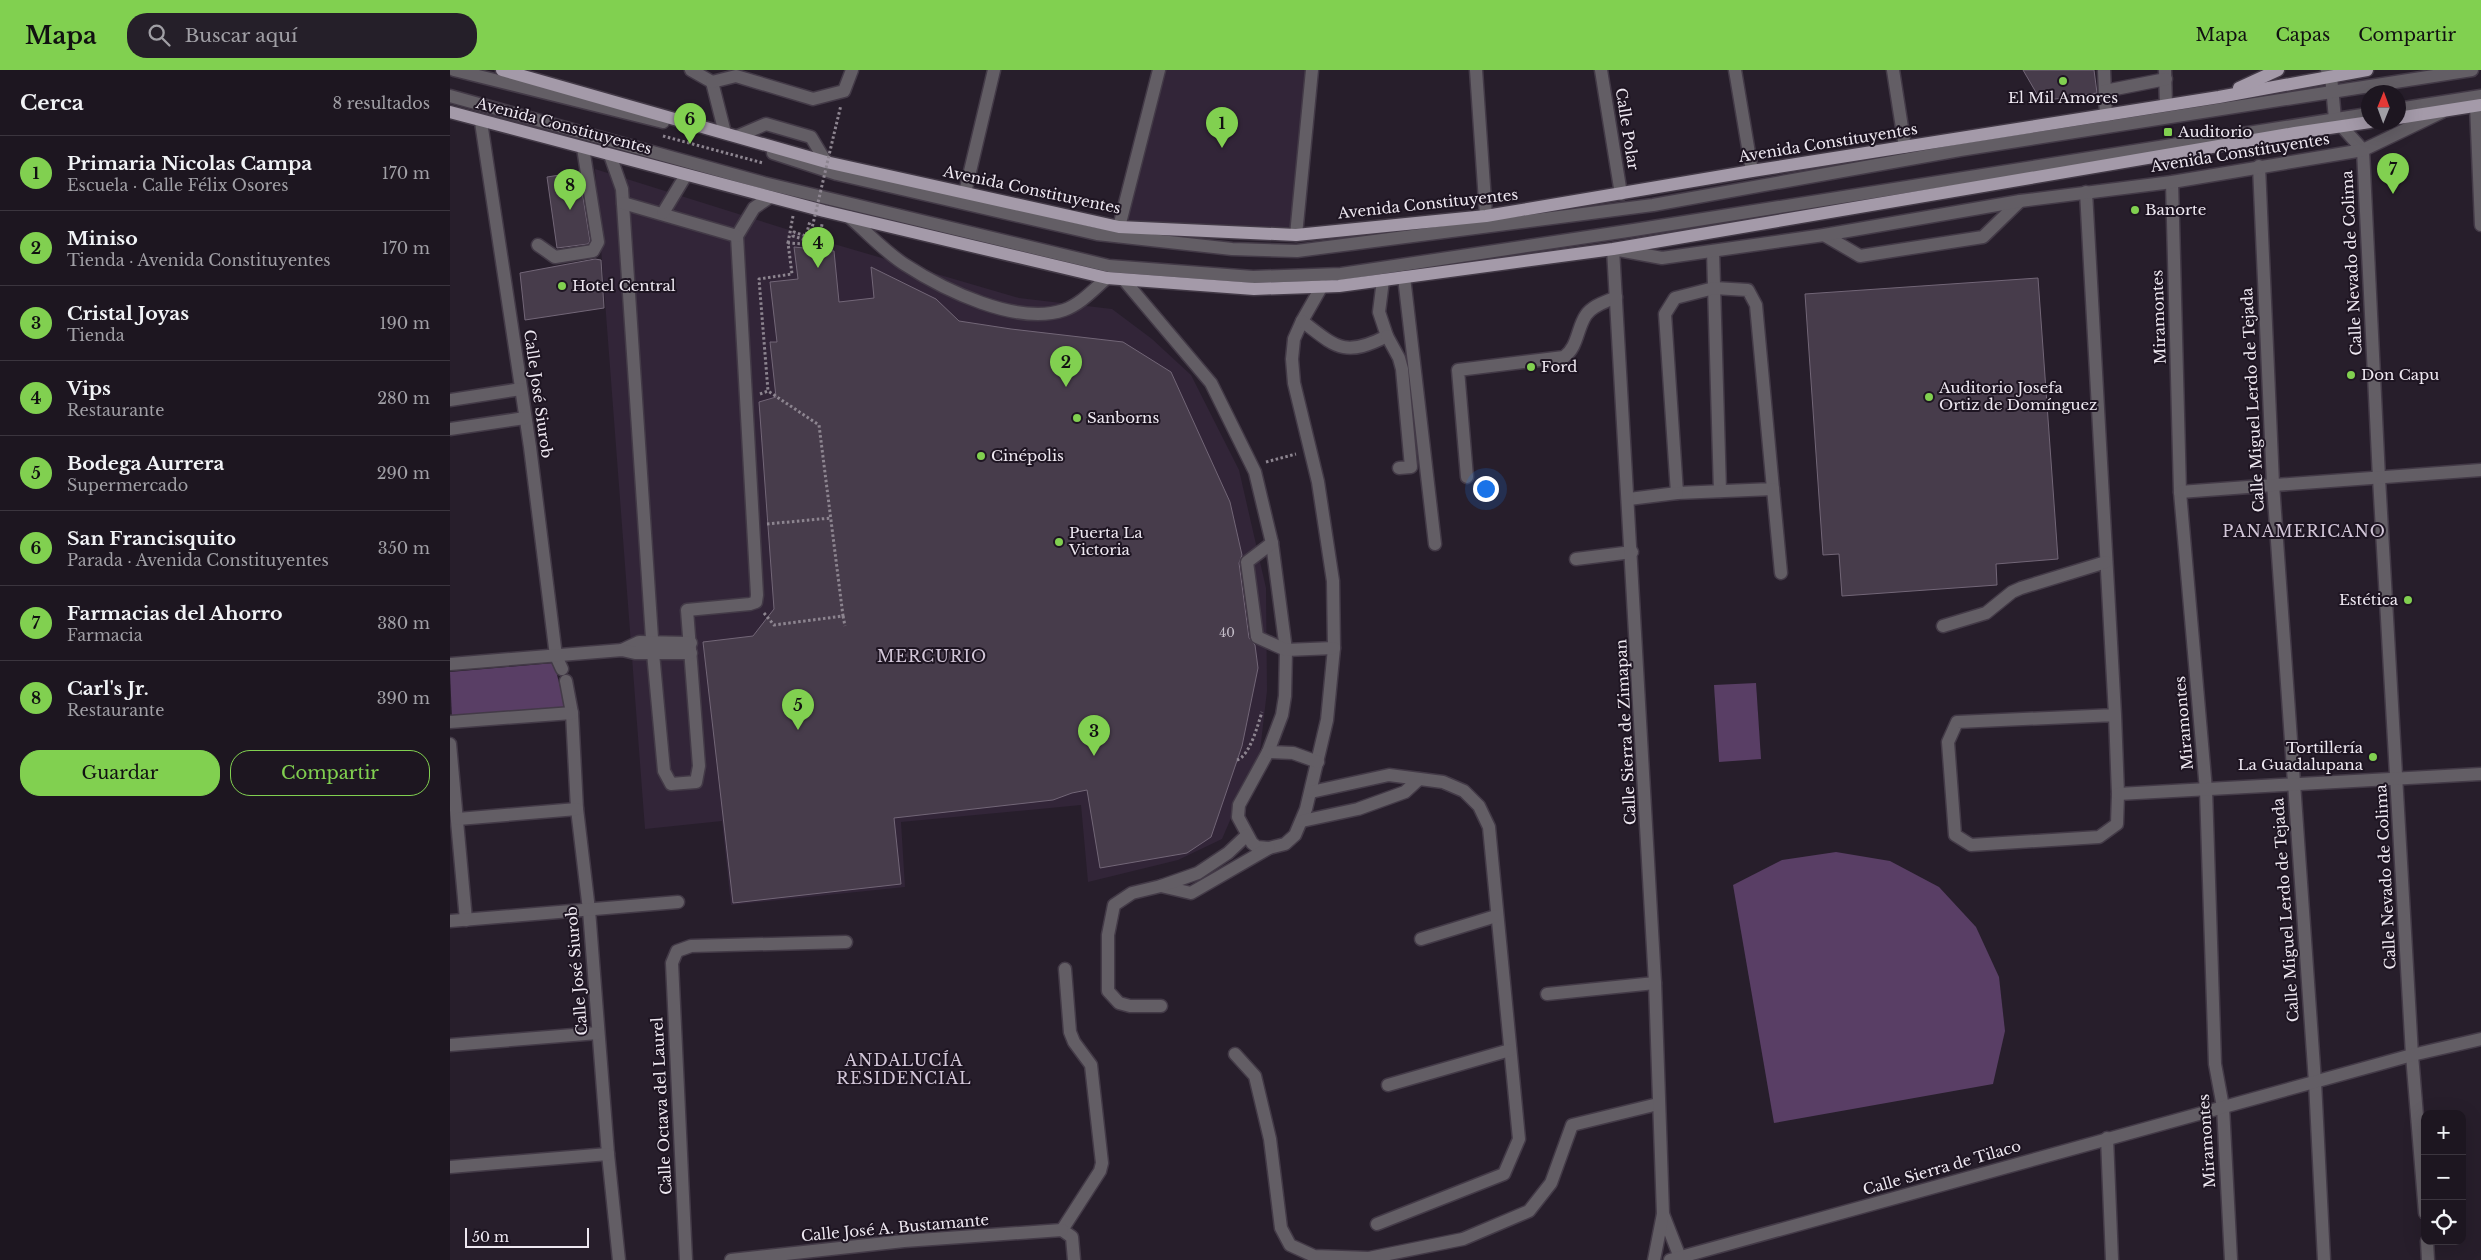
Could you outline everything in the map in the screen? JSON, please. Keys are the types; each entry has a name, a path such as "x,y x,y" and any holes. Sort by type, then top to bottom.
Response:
{"main road":[{"name":"Avenida Constituyentes","path":"502,70 826,162 964,198 1119,227 1296,235 1486,216 1752,171 2219,97 2329,73 2367,70"},
{"path":"2219,97 2278,70"},
{"name":"Avenida Constituyentes","path":"2406,117 2479,102"},
{"name":"Avenida Constituyentes","path":"450,112 481,122 824,211 1107,278 1254,289 1322,286 1383,280 1613,249 2295,133 2340,123 2361,122"}],"street":[{"path":"454,70 736,140 837,174 964,198 1097,234 1232,249 1297,251 1653,205 1960,150 2472,70"},
{"path":"691,70 712,82 732,134 766,124 790,130 811,137 826,162"},
{"path":"712,82 736,76 813,99 844,91 852,70"},
{"path":"964,198 994,70"},
{"path":"1119,227 1159,70"},
{"path":"1296,235 1312,70"},
{"path":"1476,70 1486,216"},
{"name":"Calle Polar","path":"1602,70 1621,194"},
{"path":"1734,70 1752,171"},
{"path":"1893,70 1906,147"},
{"path":"2104,70 2106,116"},
{"path":"2329,73 2340,123 2363,150"},
{"path":"2105,90 2166,74 2166,105"},
{"path":"450,96 764,183 1109,266 1253,277 1340,274 2340,123 2361,116"},
{"path":"2406,108 2479,102 2481,224"},
{"name":"Avenida Constituyentes","path":"1613,249 1662,258 1824,235 2020,201 2172,182 2258,166 2363,150 2448,109"},
{"name":"Calle José Siurob","path":"481,122 521,389 556,656 564,675 572,713 576,809 589,910 608,1154 619,1260"},
{"path":"538,245 555,257 593,251 598,242 583,148"},
{"name":"Calle Nevado de Colima","path":"2363,150 2379,478 2412,1055 2424,1200"},
{"path":"610,155 622,188 653,647 664,771 671,784 696,782 698,773 687,610 756,602 737,236 754,208 770,197"},
{"name":"Calle Miguel Lerdo de Tejada","path":"2258,166 2273,484 2315,1082 2324,1260"},
{"path":"663,213 686,175"},
{"name":"Miramontes","path":"2172,182 2180,492 2206,790 2215,1064 2223,1107 2231,1260"},
{"path":"2086,192 2115,715 2118,794 2117,824 2099,837 1971,845 1955,835 1948,742 1957,722 2115,715"},
{"path":"1824,235 1860,256 1982,237 2020,201"},
{"path":"623,203 663,213 737,236"},
{"path":"849,217 903,263 975,300 1010,311 1036,314 1064,310 1079,302 1107,278"},
{"name":"Calle Sierra de Zimapan","path":"1613,249 1629,499 1655,983 1663,1214 1654,1260"},
{"path":"1713,251 1720,491"},
{"path":"1404,277 1435,544"},
{"path":"1124,280 1211,383 1255,472 1272,543 1286,650 1285,696 1282,715 1268,752 1239,805 1238,817 1252,843 1257,847 1270,848"},
{"path":"1383,280 1379,312 1386,336 1399,358 1403,378 1411,467 1400,468"},
{"path":"1161,886 1191,893 1270,848 1285,844 1294,835 1302,821 1311,792 1327,720 1334,648 1333,581 1318,482 1292,367 1294,339 1322,286"},
{"path":"1677,493 1664,314 1675,298 1714,288 1748,290 1756,305 1781,573"},
{"path":"1467,478 1458,370 1564,357 1570,353 1586,315 1596,306 1616,297"},
{"path":"1302,321 1335,346 1354,349 1368,346 1386,336"},
{"path":"450,400 521,389"},
{"path":"450,429 525,418"},
{"path":"2180,492 2481,470"},
{"path":"1629,499 1677,493 1773,489"},
{"path":"1272,543 1247,562 1257,637 1286,650 1334,648"},
{"path":"1576,559 1632,552"},
{"path":"1943,626 1986,613 2012,592 2021,588 2106,562"},
{"path":"450,664 622,650 632,643 653,647 691,648"},
{"path":"450,722 572,713"},
{"path":"450,744 466,920"},
{"path":"1268,752 1293,753 1318,762"},
{"path":"2118,794 2294,786 2481,774"},
{"path":"1311,792 1389,775 1443,782 1464,791 1480,806 1489,827 1496,916 1519,1139 1504,1174 1377,1224"},
{"path":"1302,821 1358,808 1405,792 1419,779"},
{"path":"458,820 576,809"},
{"path":"1161,1006 1130,1006 1119,1003 1108,991 1108,935 1114,905 1132,893 1161,886 1198,873 1228,853 1248,835"},
{"path":"450,921 678,902"},
{"path":"1421,939 1496,916"},
{"name":"Calle Octava del Laurel","path":"686,1260 672,963 677,951 691,946 846,942"},
{"path":"1065,969 1070,1032 1090,1065 1102,1163 1100,1171 1062,1230 1072,1237 1074,1260"},
{"path":"1547,994 1655,983"},
{"path":"450,1045 598,1033"},
{"name":"Calle Sierra de Tilaco","path":"1678,1259 2107,1138 2481,1038"},
{"path":"1388,1085 1510,1050"},
{"path":"1235,1054 1255,1076 1270,1139 1281,1228 1290,1245 1314,1256 1369,1258 1463,1239 1529,1211 1550,1183 1572,1125 1658,1104"},
{"path":"2107,1138 2112,1260"},
{"path":"450,1167 608,1154"},
{"name":"Calle Sierra de Zimapan","path":"1663,1214 1678,1259"},
{"name":"Calle José A. Bustamante","path":"731,1260 904,1241 1062,1230"},
{"path":"2427,1245 2428,1260"}],"path":[{"path":"806,236 794,232 793,236 809,241 842,102"},
{"path":"661,136 765,164"},
{"path":"768,391 759,279 792,274 788,243 796,203"},
{"path":"788,243 819,245 824,211"},
{"path":"746,398 768,391"},
{"path":"768,391 819,425 845,626"},
{"path":"1262,463 1296,454"},
{"path":"752,526 831,518"},
{"path":"756,602 774,625 843,616"},
{"path":"1237,760 1241,758 1251,743 1262,712"}],"shaded area":[{"path":"1159,70 1312,70 1296,235 1119,227"},
{"path":"595,169 834,244 1019,298 1112,309 1152,339 1191,375 1239,470 1266,588 1267,691 1260,751 1222,839 1178,860 1088,882 1081,805 901,822 905,887 731,905 722,821 645,829"},
{"path":"554,663 566,710 452,719 450,672"},
{"path":"1756,683 1761,759 1719,762 1714,685"},
{"path":"1836,852 1890,861 1939,887 1976,927 1999,977 2005,1031 1993,1084 1774,1123 1733,885 1782,860"}],"building":[{"name":"El Mil Amores","path":"2023,70 2094,70 2097,93 2041,101"},
{"path":"579,172 590,241 588,244 557,248 547,177"},
{"name":"Puerta La Victoria","path":"794,247 834,251 839,302 874,298 871,267 936,299 959,321 1123,342 1171,372 1230,502 1242,555 1239,563 1249,638 1255,645 1258,668 1242,746 1211,837 1187,853 1100,868 1087,790 1053,800 894,818 901,884 733,903 703,642 753,636 774,609 759,402 776,397 770,342 777,342 770,282 798,279"},
{"name":"Hotel Central","path":"595,259 601,260 604,308 525,320 520,273"},
{"name":"Auditorio Josefa Ortiz de Domínguez","path":"2038,278 2058,559 1996,564 1997,585 1842,596 1839,554 1823,555 1805,294"}],"place":[{"name":"El Mil Amores","path":"2063,81"},
{"name":"Auditorio","path":"2168,132"},
{"name":"San Francisquito","path":"690,144"},
{"name":"Primaria Nicolas Campa","path":"1222,148"},
{"name":"Farmacias del Ahorro","path":"2393,194"},
{"name":"Carl's Jr.","path":"570,210"},
{"name":"Banorte","path":"2135,210"},
{"name":"Vips","path":"818,268"},
{"name":"Hotel Central","path":"562,286"},
{"name":"Ford","path":"1531,367"},
{"name":"Don Capu","path":"2351,375"},
{"name":"Miniso","path":"1066,387"},
{"name":"Auditorio Josefa Ortiz de Domínguez","path":"1929,397"},
{"name":"Sanborns","path":"1077,418"},
{"name":"Cinépolis","path":"981,456"},
{"name":"Puerta La Victoria","path":"1059,542"},
{"name":"Estética","path":"2408,600"},
{"name":"Bodega Aurrera","path":"798,730"},
{"name":"Cristal Joyas","path":"1094,756"},
{"name":"Tortillería La Guadalupana","path":"2373,757"}],"district":[{"name":"PANAMERICANO","path":"2304,531"},
{"name":"MERCURIO","path":"932,656"},
{"name":"ANDALUCÍA RESIDENCIAL","path":"904,1069"}]}
